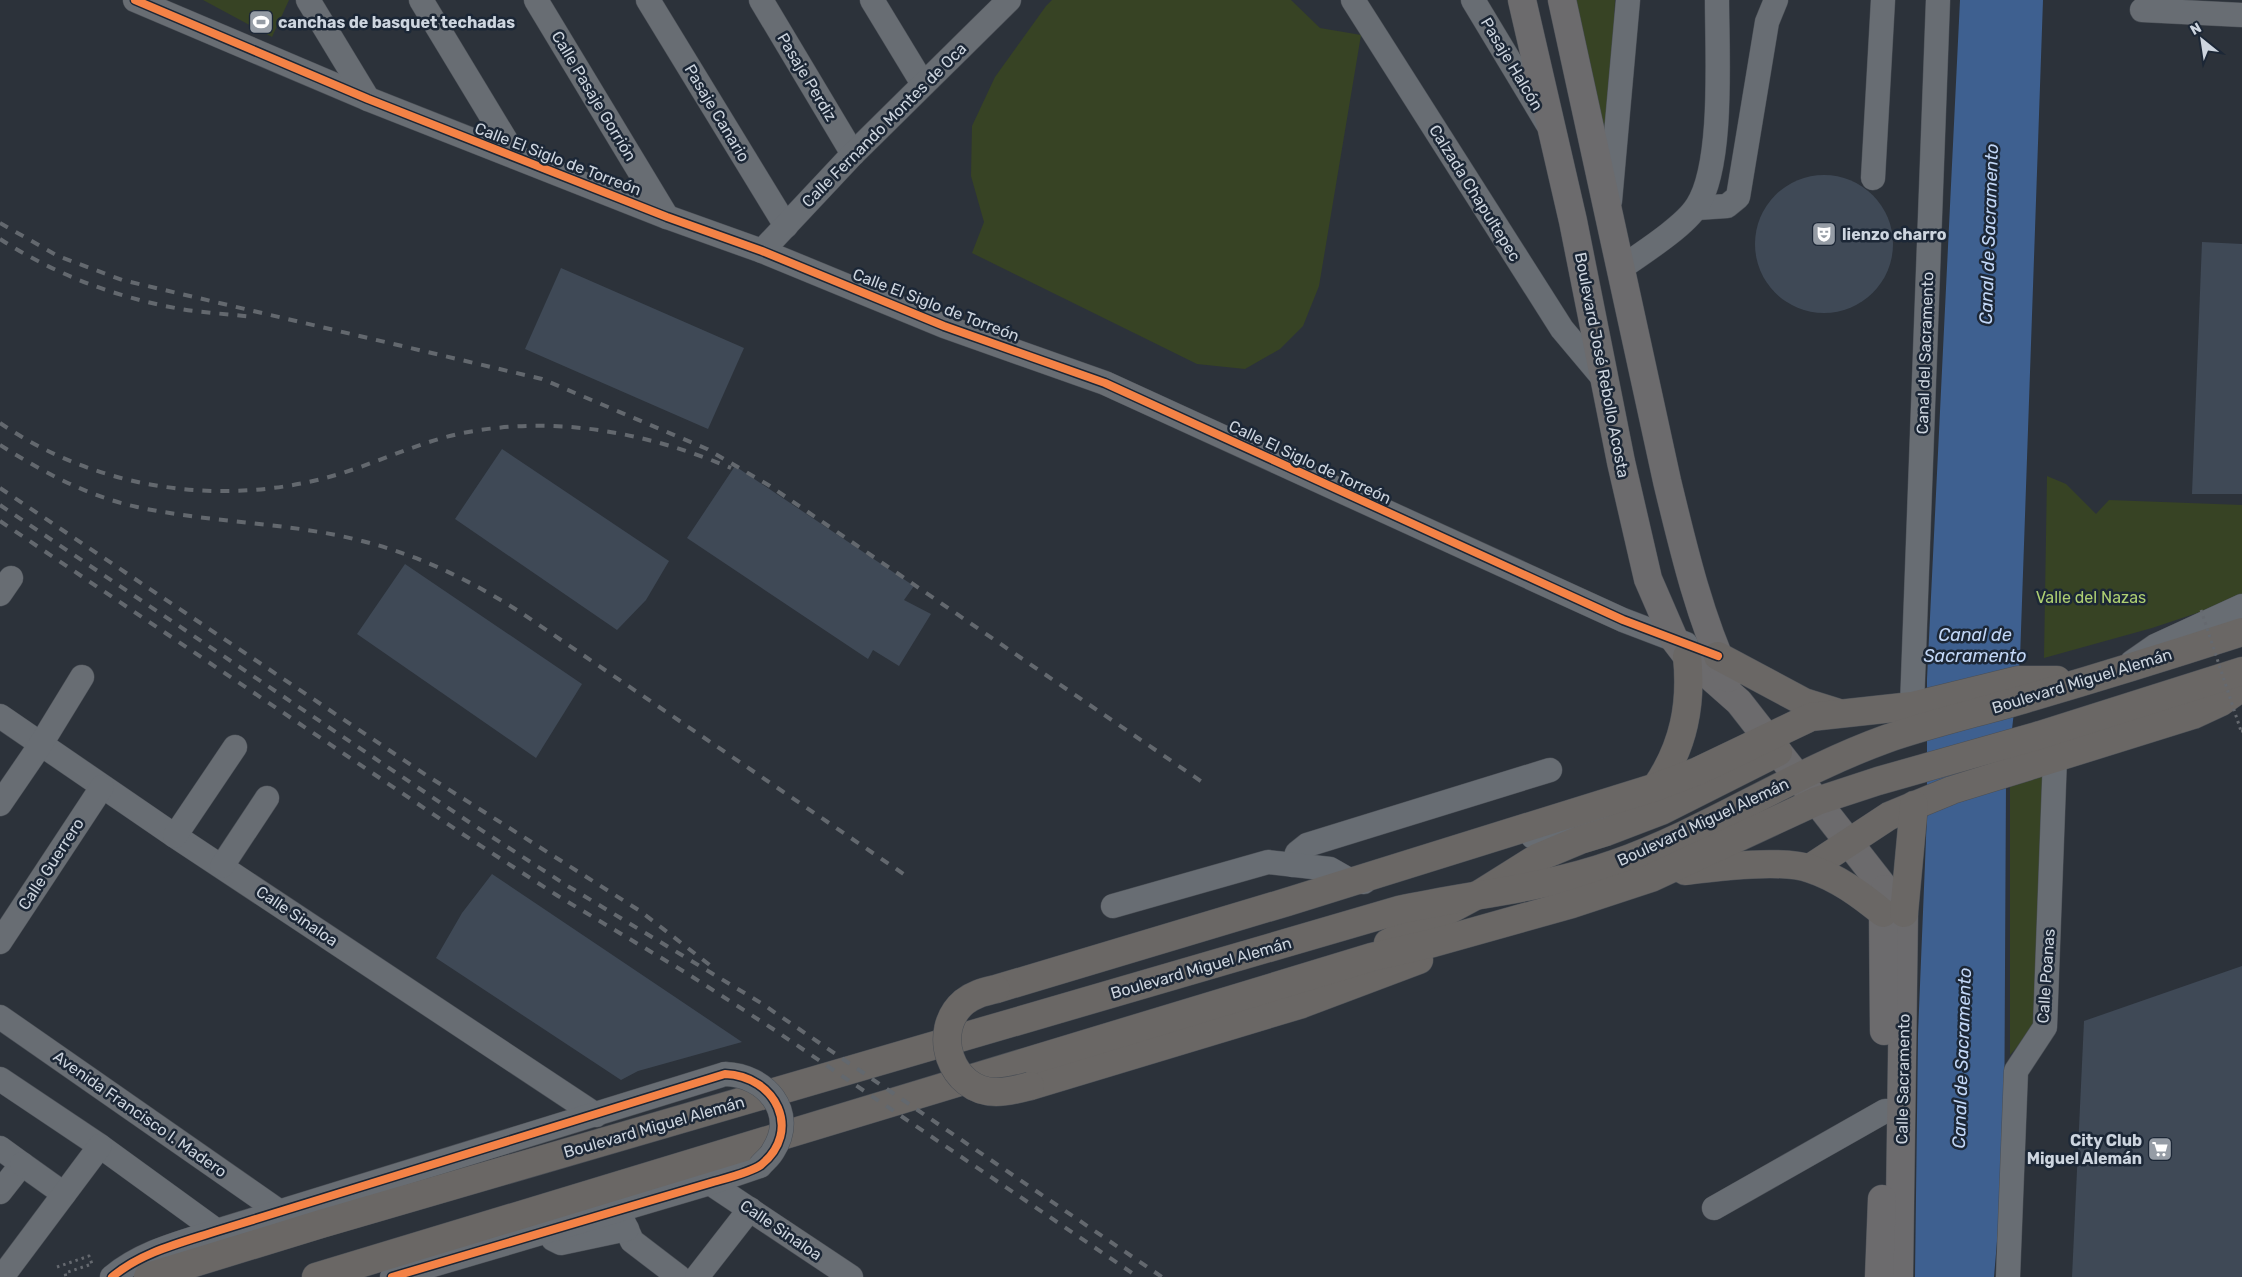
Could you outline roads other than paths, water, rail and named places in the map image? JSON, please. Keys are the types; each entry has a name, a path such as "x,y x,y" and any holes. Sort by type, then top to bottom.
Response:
{"highway":[{"name":"Boulevard Miguel Alemán","path":"148,1277 321,1224 1399,910 1481,893 1553,882 1614,864 1682,835 1798,777 1848,754 1887,739 1948,710 2022,689 2079,683 2242,632"},
{"path":"1656,787 1674,758 1685,725 1689,679 1680,648"},
{"path":"1718,656 1804,702 1840,713"},
{"name":"Boulevard Miguel Alemán","path":"316,1277 1331,969 1498,926 1651,878 1817,801 2040,735 2242,671"},
{"path":"1810,868 1889,816 1914,805 1952,790 2193,715 2221,702 2242,687"},
{"path":"1331,969 1401,936 1481,893 1537,858 1580,840 1632,823 1737,774 1772,745 1811,717 1840,713 1866,713 1912,706 1948,710"},
{"path":"1498,926 1403,967 1302,1004 1030,1086 996,1092 978,1088 964,1079 953,1066 948,1049 947,1032 953,1016 964,1002 979,993 1351,882 1656,787 1772,745"},
{"path":"1651,878 1733,866 1810,868 1849,887 1891,904 1914,805"},
{"path":"1294,941 1351,882"}],"main road":[{"name":"Boulevard José Rebollo Acosta","path":"1522,0 1550,129 1573,221 1604,379 1648,579 1680,648 1738,702 1817,801"},
{"name":"Boulevard José Rebollo Acosta","path":"1562,0 1667,480 1687,560 1718,656 1738,702"},
{"path":"1629,494 1667,480"},
{"path":"1817,801 1849,841 1891,904"},
{"name":"Calle Sacramento","path":"1891,904 1899,1277"},
{"name":"Calle Sacramento","path":"1879,1277 1894,1111"}],"street":[{"name":"Calle El Siglo de Torreón","path":"135,0 368,99 667,217 762,251 944,326 1104,383 1680,648 1718,656"},
{"path":"308,0 368,99"},
{"path":"421,0 516,157"},
{"name":"Calle Pasaje Gorrión","path":"536,0 667,217"},
{"name":"Pasaje Canario","path":"648,0 786,226"},
{"name":"Pasaje Perdiz","path":"761,0 853,154"},
{"path":"872,0 923,84"},
{"name":"Calzada Chapultepec","path":"1353,0 1562,329 1604,379"},
{"name":"Pasaje Halcón","path":"1473,0 1550,129"},
{"path":"1609,210 1628,0"},
{"path":"1621,268 1668,233 1697,208 1712,169 1717,81 1717,0"},
{"path":"1697,208 1727,206 1734,202 1740,193 1767,22 1776,0"},
{"path":"1873,178 1883,0"},
{"name":"Canal del Sacramento","path":"1912,706 1938,0"},
{"name":"Calle Fernando Montes de Oca","path":"762,251 998,4"},
{"path":"2142,10 2242,15"},
{"path":"2118,672 2154,646 2242,606"},
{"path":"0,804 41,744 82,677"},
{"name":"Calle Sinaloa","path":"0,716 175,836 596,1115"},
{"path":"175,836 235,747"},
{"name":"Calle Poanas","path":"2008,1277 2016,1071 2045,1026 2056,757"},
{"path":"1293,865 1297,853 1307,845 1550,770"},
{"name":"Calle Guerrero","path":"0,942 102,787"},
{"path":"222,866 267,798"},
{"path":"1113,906 1268,862 1330,869 1351,882 1397,880 1558,831 1595,825 1632,823"},
{"name":"Avenida Francisco I. Madero","path":"0,1017 280,1212"},
{"path":"112,1277 128,1264 143,1256 216,1231 725,1074 739,1074 759,1083 774,1098 779,1111 781,1125 779,1139 773,1152 760,1166 710,1183 622,1220 540,1233 392,1277"},
{"path":"0,1079 100,1146 216,1231"},
{"path":"1714,1208 1894,1111"},
{"path":"1,1277 100,1146"},
{"path":"0,1148 64,1194"},
{"path":"0,1192 22,1164"},
{"name":"Calle Sinaloa","path":"710,1183 851,1277"},
{"path":"697,1277 750,1209"},
{"path":"622,1220 632,1241 680,1277"}],"water":[{"name":"Canal de Sacramento","path":"1960,0 2043,0 2020,659 2006,782 2004,1159 1994,1277 1915,1277 1918,1034 1927,814 1927,679"}],"railway":[{"path":"0,223 58,256 122,280 542,379 707,449 770,486 1208,786"},
{"path":"0,239 64,274 110,291 181,309 253,317"},
{"path":"0,423 38,446 78,464 120,478 162,486 206,491 250,490 293,485 336,475 415,447 463,433 497,428 532,426 600,430 633,436 699,455 731,468"},
{"path":"0,445 66,482 119,502 165,512 334,535 383,547 446,571 485,591 523,614 908,877"},
{"path":"0,488 426,775 640,911 711,966"},
{"path":"0,505 469,822 566,885 761,1003 1162,1277"},
{"path":"0,521 461,833 558,896 688,974 773,1029 1138,1277"}],"place":[{"name":"canchas de basquet techadas","path":"261,22"},
{"name":"lienzo charro","path":"1824,234"},
{"name":"City Club Miguel Alemán","path":"2160,1149"}],"park label":[{"name":"Valle del Nazas","path":"2091,597"}]}
